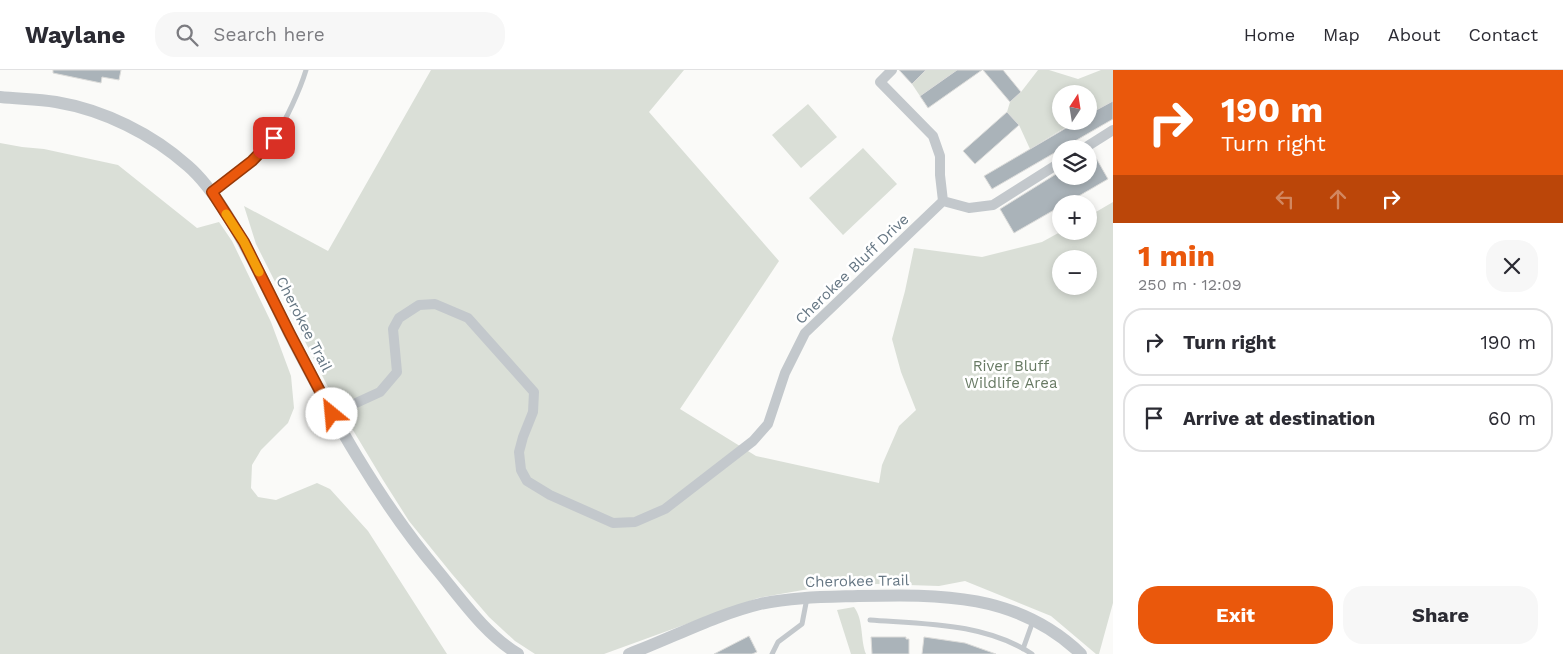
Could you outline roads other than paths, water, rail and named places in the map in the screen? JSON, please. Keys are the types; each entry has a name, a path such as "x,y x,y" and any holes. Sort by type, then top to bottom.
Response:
{"street":[{"path":"892,70 880,82 933,136 940,156 943,201 969,208 993,205 1052,168"},
{"name":"Cherokee Trail","path":"0,97 56,102 84,109 117,122 154,141 189,166 212,192 244,242 332,414 392,511 424,554 489,631 518,654"},
{"path":"1097,140 1113,130"},
{"name":"Cherokee Bluff Drive","path":"332,414 380,392 397,372 393,329 399,318 419,305 435,304 468,318 534,392 533,412 522,437 520,452 521,470 527,480 550,495 613,523 634,522 666,509 753,441 768,424 785,373 805,333 943,201"},
{"name":"Cherokee Trail","path":"629,654 734,612 759,604 807,598 916,595 954,597 991,603 1012,610 1052,630 1081,654"}],"lane":[{"path":"212,192 252,161 274,138 302,83 306,70"},
{"path":"772,654 778,642 802,624 807,598"},
{"path":"870,620 960,627 996,636 1032,654"},
{"path":"1023,649 1034,620"}],"park label":[{"name":"River Bluff Wildlife Area","path":"1011,374"}]}
